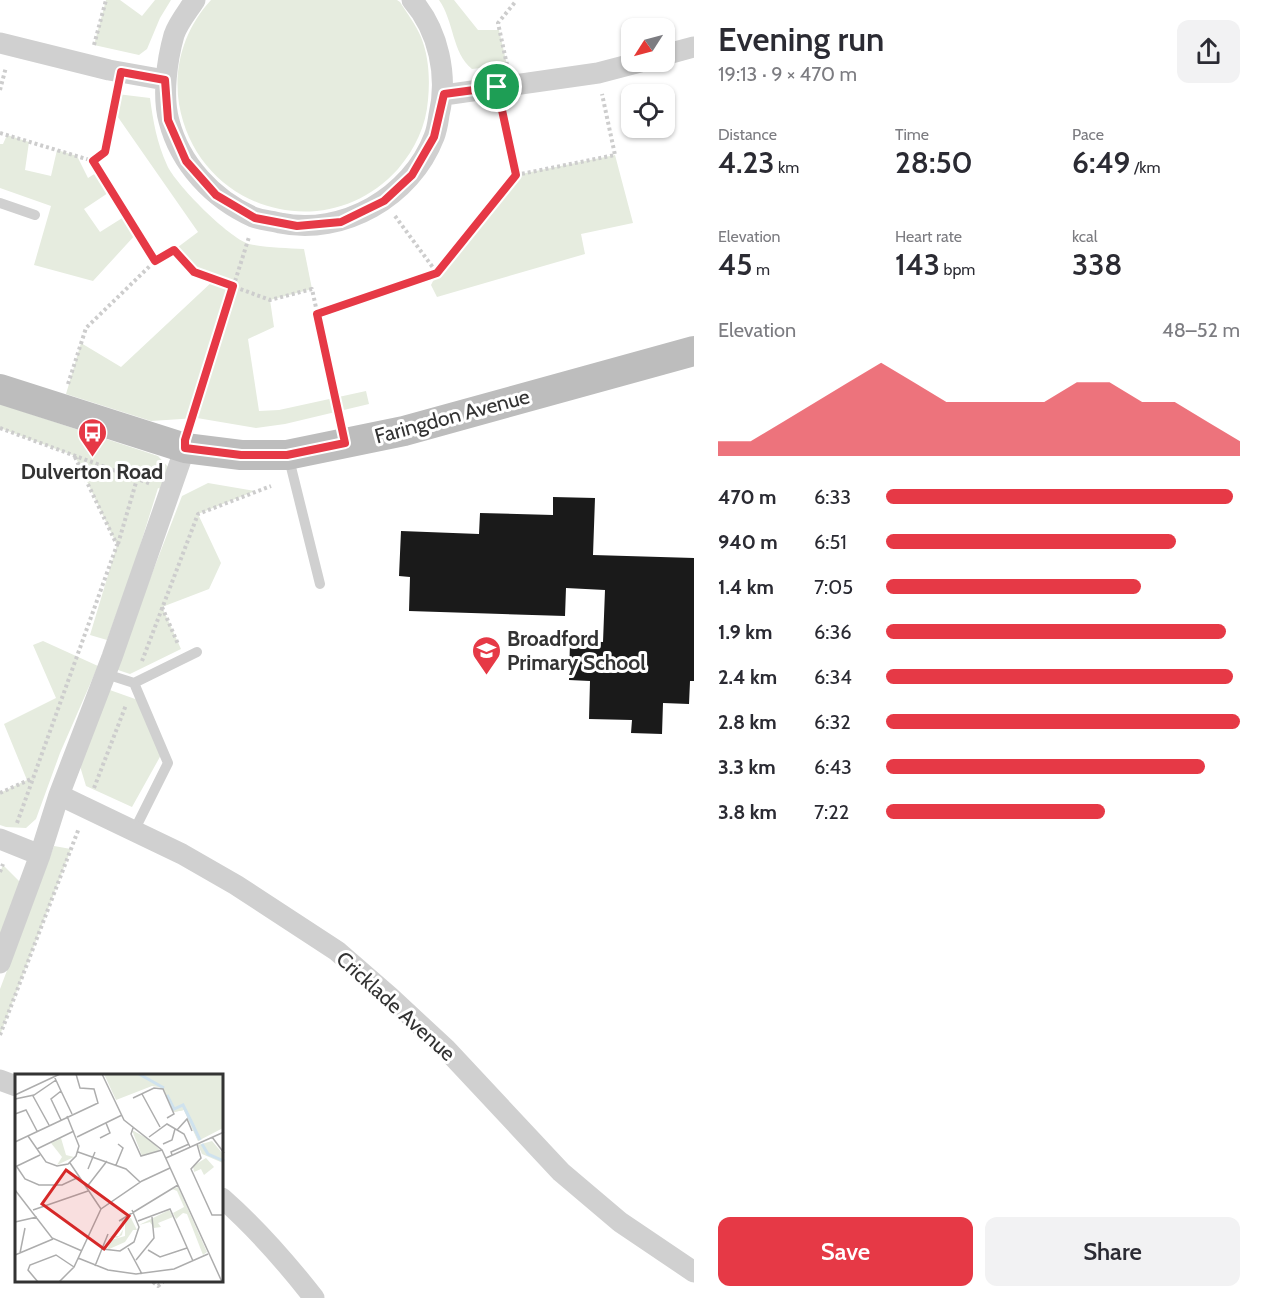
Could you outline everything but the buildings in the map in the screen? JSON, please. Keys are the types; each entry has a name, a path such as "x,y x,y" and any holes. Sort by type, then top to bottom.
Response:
{"street":[{"path":"195,0 174,34 165,80 168,120 186,161 216,195 255,218 297,226 341,222 384,201 412,175 434,137 444,94 439,51 422,11 412,0"},
{"path":"1,46 165,80"},
{"path":"675,52 694,47"},
{"path":"444,94 598,73 621,67"},
{"name":"Faringdon Avenue","path":"0,389 185,448 241,455 287,455 404,431 694,351"},
{"path":"0,963 40,855 59,795 106,674 185,448"},
{"name":"Cricklade Avenue","path":"59,795 182,854 236,885 337,951 446,1049 561,1172 620,1222 694,1272"},
{"path":"5,841 40,855"},
{"path":"0,1080 15,1086"},
{"path":"224,1200 290,1268 314,1298"}],"lane":[{"path":"0,203 35,215"},
{"path":"287,455 320,584"},
{"path":"106,674 134,683 197,652"},
{"path":"134,683 168,764 134,831"}],"path":[{"path":"88,65 106,0"},
{"path":"516,175 498,23 515,1 522,0"},
{"path":"93,161 105,152 121,72"},
{"path":"317,314 437,273 516,175 615,155 598,73"},
{"path":"0,133 93,161 155,261"},
{"path":"384,201 437,273"},
{"path":"185,448 185,440 255,218"},
{"path":"60,409 86,328 155,261 174,250 194,272 270,300 312,289 345,443"},
{"path":"0,428 170,492"},
{"path":"74,455 117,545"},
{"path":"5,841 34,777 117,545 137,479"},
{"path":"0,1035 198,514 271,486"},
{"path":"162,607 185,658"},
{"path":"0,793 34,777"}],"shaded area":[{"path":"106,0 120,0 142,16 155,0 171,0 160,18 147,49 139,55 94,45"},
{"path":"211,0 397,0 400,2 417,28 424,45 429,84 427,110 422,128 410,153 398,169 369,194 336,208 302,212 268,206 237,192 211,170 191,141 179,104 178,76 188,35"},
{"path":"439,0 454,0 478,30 499,30 507,65 472,69 465,62 457,46 448,17"},
{"path":"117,94 150,98 158,140 172,174 180,185 229,232 249,244 304,249 312,289 270,300 274,327 248,339 259,411 279,410 366,391 369,404 285,424 256,428 197,418 151,421 66,394 81,343 121,367 214,280 194,272 174,250 198,232 113,110"},
{"path":"7,135 29,142 25,170 51,176 57,150 77,156 88,178 99,171 111,191 84,209 100,232 127,215 137,233 93,281 34,265 51,206 0,188 0,144 3,144"},
{"path":"615,155 633,223 581,234 585,254 437,297 431,285 437,273 516,175"},
{"path":"0,404 158,456 169,468 170,492 158,488 107,640 90,635 117,545 75,456 0,428"},
{"path":"208,483 255,491 198,514 221,563 209,589 162,607 181,649 130,674 115,669 182,496"},
{"path":"43,641 98,666 60,753 36,819 26,828 6,827 0,825 0,793 27,780 4,724 56,698 33,645"},
{"path":"107,689 138,700 161,755 132,807 86,786 79,763"},
{"path":"54,846 71,849 0,1035 0,989"},
{"path":"3,865 22,884 0,940 0,872"}],"place":[{"name":"Dulverton Road","path":"92,458"},
{"name":"Broadford Primary School","path":"486,676"}],"route":[{"path":"121,72 165,80 168,120 186,161 216,195 255,218 297,226 341,222 380,204 412,175 434,137 444,94 497,87 516,175 437,273 317,314 345,443 287,455 241,455 185,448 185,440 233,286 194,272 174,250 155,261 93,161 105,152 121,72"}]}
